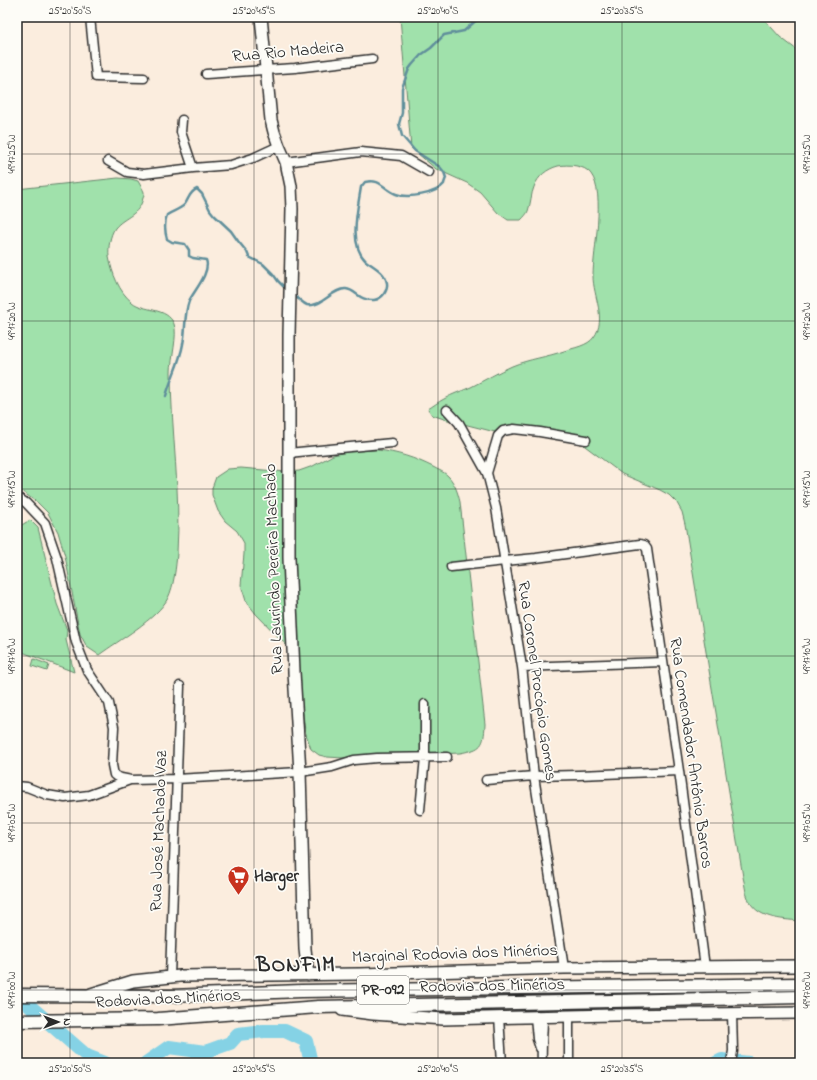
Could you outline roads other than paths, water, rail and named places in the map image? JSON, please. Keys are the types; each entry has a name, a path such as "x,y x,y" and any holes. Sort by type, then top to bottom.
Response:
{"main road":[{"name":"Rua Laurindo Pereira Machado","path":"261,17 271,120 279,146 286,162 291,186 292,209 288,453 289,558 300,772 305,949 308,975"},
{"name":"Marginal Rodovia dos Minérios","path":"88,995 133,981 170,977 564,968 800,966"},
{"name":"Rodovia dos Minérios","path":"17,995 171,996 301,991 800,984"},
{"name":"Rodovia dos Minérios","path":"17,1021 158,1019 318,1007 800,997"},
{"path":"318,1007 373,1014 443,1019 800,1013"}],"street":[{"path":"90,17 96,77 144,78"},
{"name":"Rua Rio Madeira","path":"206,74 295,68 372,59"},
{"path":"182,120 181,132 192,168"},
{"path":"108,162 127,172 144,174 231,165 253,158 279,146"},
{"path":"286,162 361,152 401,156 429,172"},
{"name":"Rua Coronel Procópio Gomes","path":"447,410 459,423 487,473 496,508 522,667 534,776 564,968"},
{"path":"487,473 498,436 504,431 514,429 586,440"},
{"path":"288,453 392,443"},
{"path":"17,497 26,503 45,523 57,558 76,642 88,670 110,703 114,727 112,765 114,775 131,780 176,779 300,772 332,767 354,760 377,758 447,757"},
{"name":"Rua Comendador Antônio Barros","path":"505,561 640,544 644,545 647,549 705,967"},
{"path":"451,568 505,561"},
{"path":"522,667 663,662"},
{"name":"Rua José Machado Vaz","path":"170,977 180,686"},
{"path":"420,810 424,757 425,704"},
{"path":"486,780 534,776 679,771"},
{"path":"17,786 27,787 47,795 64,798 89,795 131,780"},
{"path":"731,1063 733,1051 732,1013"},
{"path":"569,1016 569,1063"},
{"path":"539,1017 537,1039 542,1063"},
{"path":"499,1018 502,1063"}],"waterway":[{"path":"294,296 305,304 312,305 317,304 336,292 346,289 369,300 380,298 384,294 387,289 386,279 379,270 366,261 360,254 357,245 356,226 361,187 365,182 375,181 396,194 414,196 428,193 440,188 444,184 446,178 440,167 415,151 402,136 399,124 402,113 402,88 409,69 421,55 431,48 444,35 464,31 480,17"},
{"path":"166,396 182,351 187,306 204,276 207,265 206,260 189,256 189,250 185,244 172,242 167,239 165,221 167,215 183,206 194,190 197,189 202,194 210,210 231,231 247,252 249,257 263,264 284,287"},
{"path":"17,995 87,1056 105,1063"},
{"path":"146,1063 169,1047 205,1052 230,1043 238,1034 264,1031 285,1031 306,1041 311,1063"},
{"path":"716,1063 722,1060 749,1063"}],"place":[{"name":"Harger","path":"238,896"}],"district":[{"name":"BONFIM","path":"296,966"}]}
